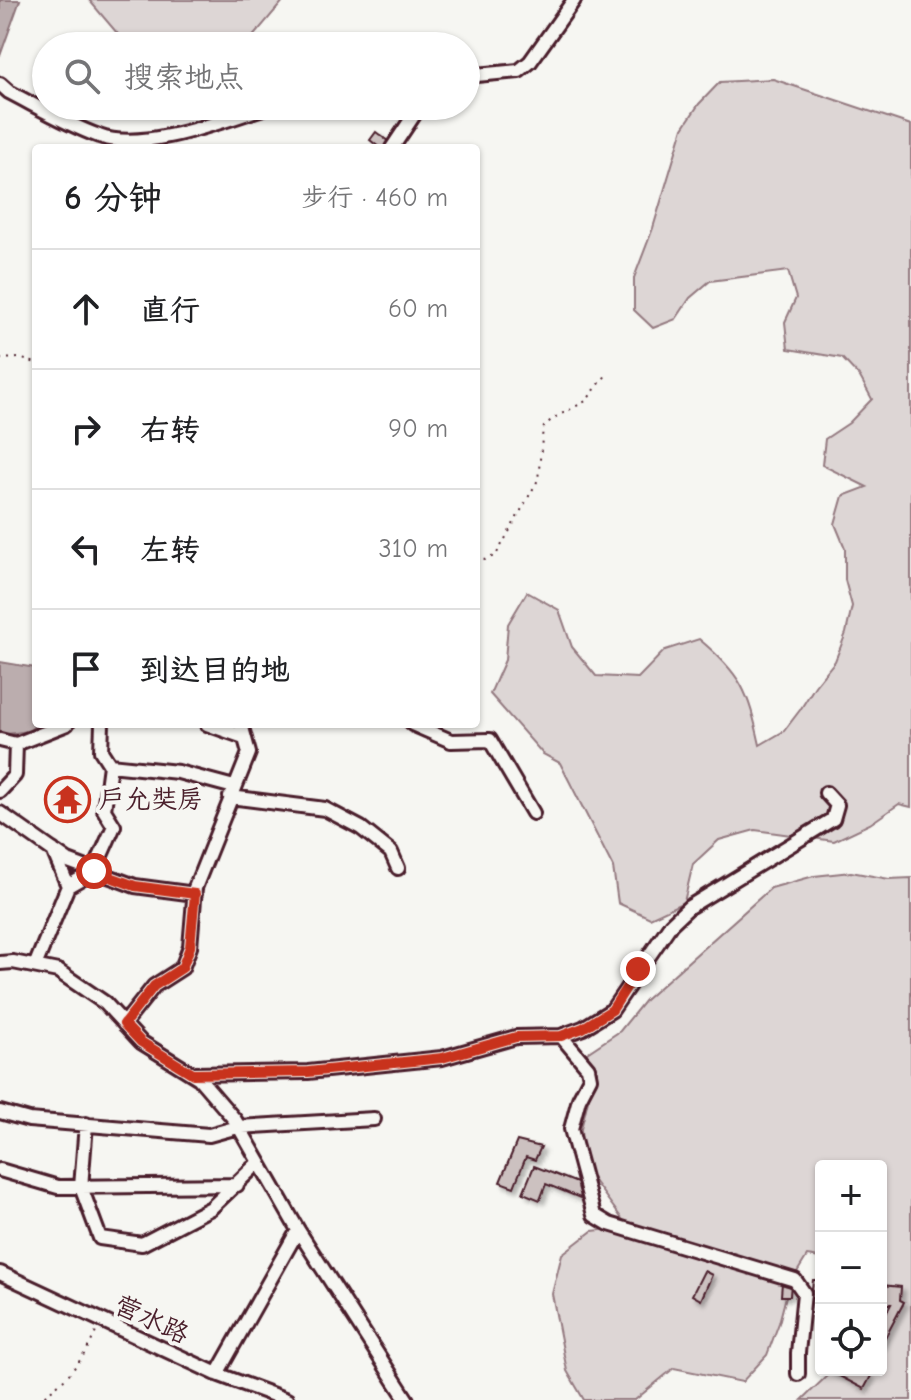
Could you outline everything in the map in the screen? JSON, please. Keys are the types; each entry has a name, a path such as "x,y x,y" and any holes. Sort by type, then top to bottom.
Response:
{"street":[{"path":"480,75 519,71 530,62 574,0"},
{"path":"0,84 32,103"},
{"path":"65,120 101,138 130,141 188,131 224,120"},
{"path":"395,144 411,120"},
{"path":"0,740 16,744 57,728"},
{"path":"35,966 68,886 94,871 114,826 104,810 110,765 101,751 102,728"},
{"path":"421,728 451,741 490,740 533,813"},
{"path":"124,1024 154,986 182,968 190,947 195,894 249,753 242,730"},
{"path":"0,791 15,775 16,744"},
{"path":"110,765 178,772 232,792 325,809 361,828 391,852 398,868"},
{"path":"193,1074 308,1072 427,1060 516,1037 561,1036 583,1028 612,1010 671,924 689,907 833,819 837,805 826,793"},
{"path":"0,813 68,861 135,886 195,894"},
{"path":"53,850 68,886"},
{"path":"0,963 58,971 105,1003 141,1042 199,1078 238,1127 298,1230 407,1400"},
{"path":"561,1036 588,1068 590,1078 579,1099 571,1129 594,1215 609,1224 795,1280 804,1293 798,1374"},
{"path":"0,1112 29,1120 209,1135 238,1127 374,1119"},
{"path":"86,1124 81,1187 100,1238 142,1244 211,1208 259,1162"},
{"path":"0,1170 58,1187 237,1185"},
{"path":"217,1374 298,1230"},
{"name":"营水路","path":"0,1273 217,1374 287,1400"}],"path":[{"path":"0,359 19,358 32,362"},
{"path":"480,558 485,560 496,555 538,480 543,428 552,419 586,401 607,374"},
{"path":"38,1400 54,1389 83,1360 102,1320"}],"shaded area":[{"path":"0,0 20,0 0,56"},
{"path":"89,0 284,0 257,32 116,32"},
{"path":"773,79 911,125 911,807 899,804 870,824 834,841 755,830 719,840 693,864 684,902 650,918 618,903 613,867 560,763 543,754 490,694 505,660 508,624 527,592 559,610 572,647 596,676 638,678 665,650 699,639 725,663 741,685 760,745 784,731 835,661 852,606 845,580 845,548 835,524 843,496 867,487 822,465 825,439 849,423 872,399 860,377 842,358 788,349 785,322 796,298 788,271 710,281 690,298 676,319 653,328 634,310 634,278 653,228 683,128 699,104 720,82"},
{"path":"0,662 32,667 32,728 0,735"},
{"path":"851,872 889,879 911,878 911,1400 802,1400 827,1376 887,1376 887,1329 903,1305 887,1288 887,1160 815,1160 815,1257 807,1256 789,1285 767,1355 742,1382 674,1368 635,1400 584,1400 567,1371 552,1294 562,1254 592,1231 628,1227 583,1166 581,1129 590,1092 587,1053 620,1031 645,1000 771,888 814,876"}],"building":[{"path":"376,132 389,142 375,144 370,140"},
{"path":"517,1141 541,1147 535,1160 526,1157 514,1187 500,1182"},
{"path":"534,1166 585,1186 580,1198 546,1184 540,1200 523,1193"},
{"path":"704,1271 712,1275 701,1300 692,1295"},
{"path":"813,1280 815,1280 815,1298 811,1298"},
{"path":"782,1282 791,1282 790,1296 781,1296"},
{"path":"887,1286 901,1287 900,1300 904,1302 887,1335 887,1312 891,1304 887,1304"},
{"path":"839,1376 871,1376 864,1389"}],"place":[{"name":"户允奘房","path":"68,799"}],"route":[{"path":"94,871 135,886 195,894 190,947 182,968 154,986 124,1024 141,1042 193,1074 308,1072 442,1058 516,1037 561,1036 583,1028 612,1010 638,969"}]}
